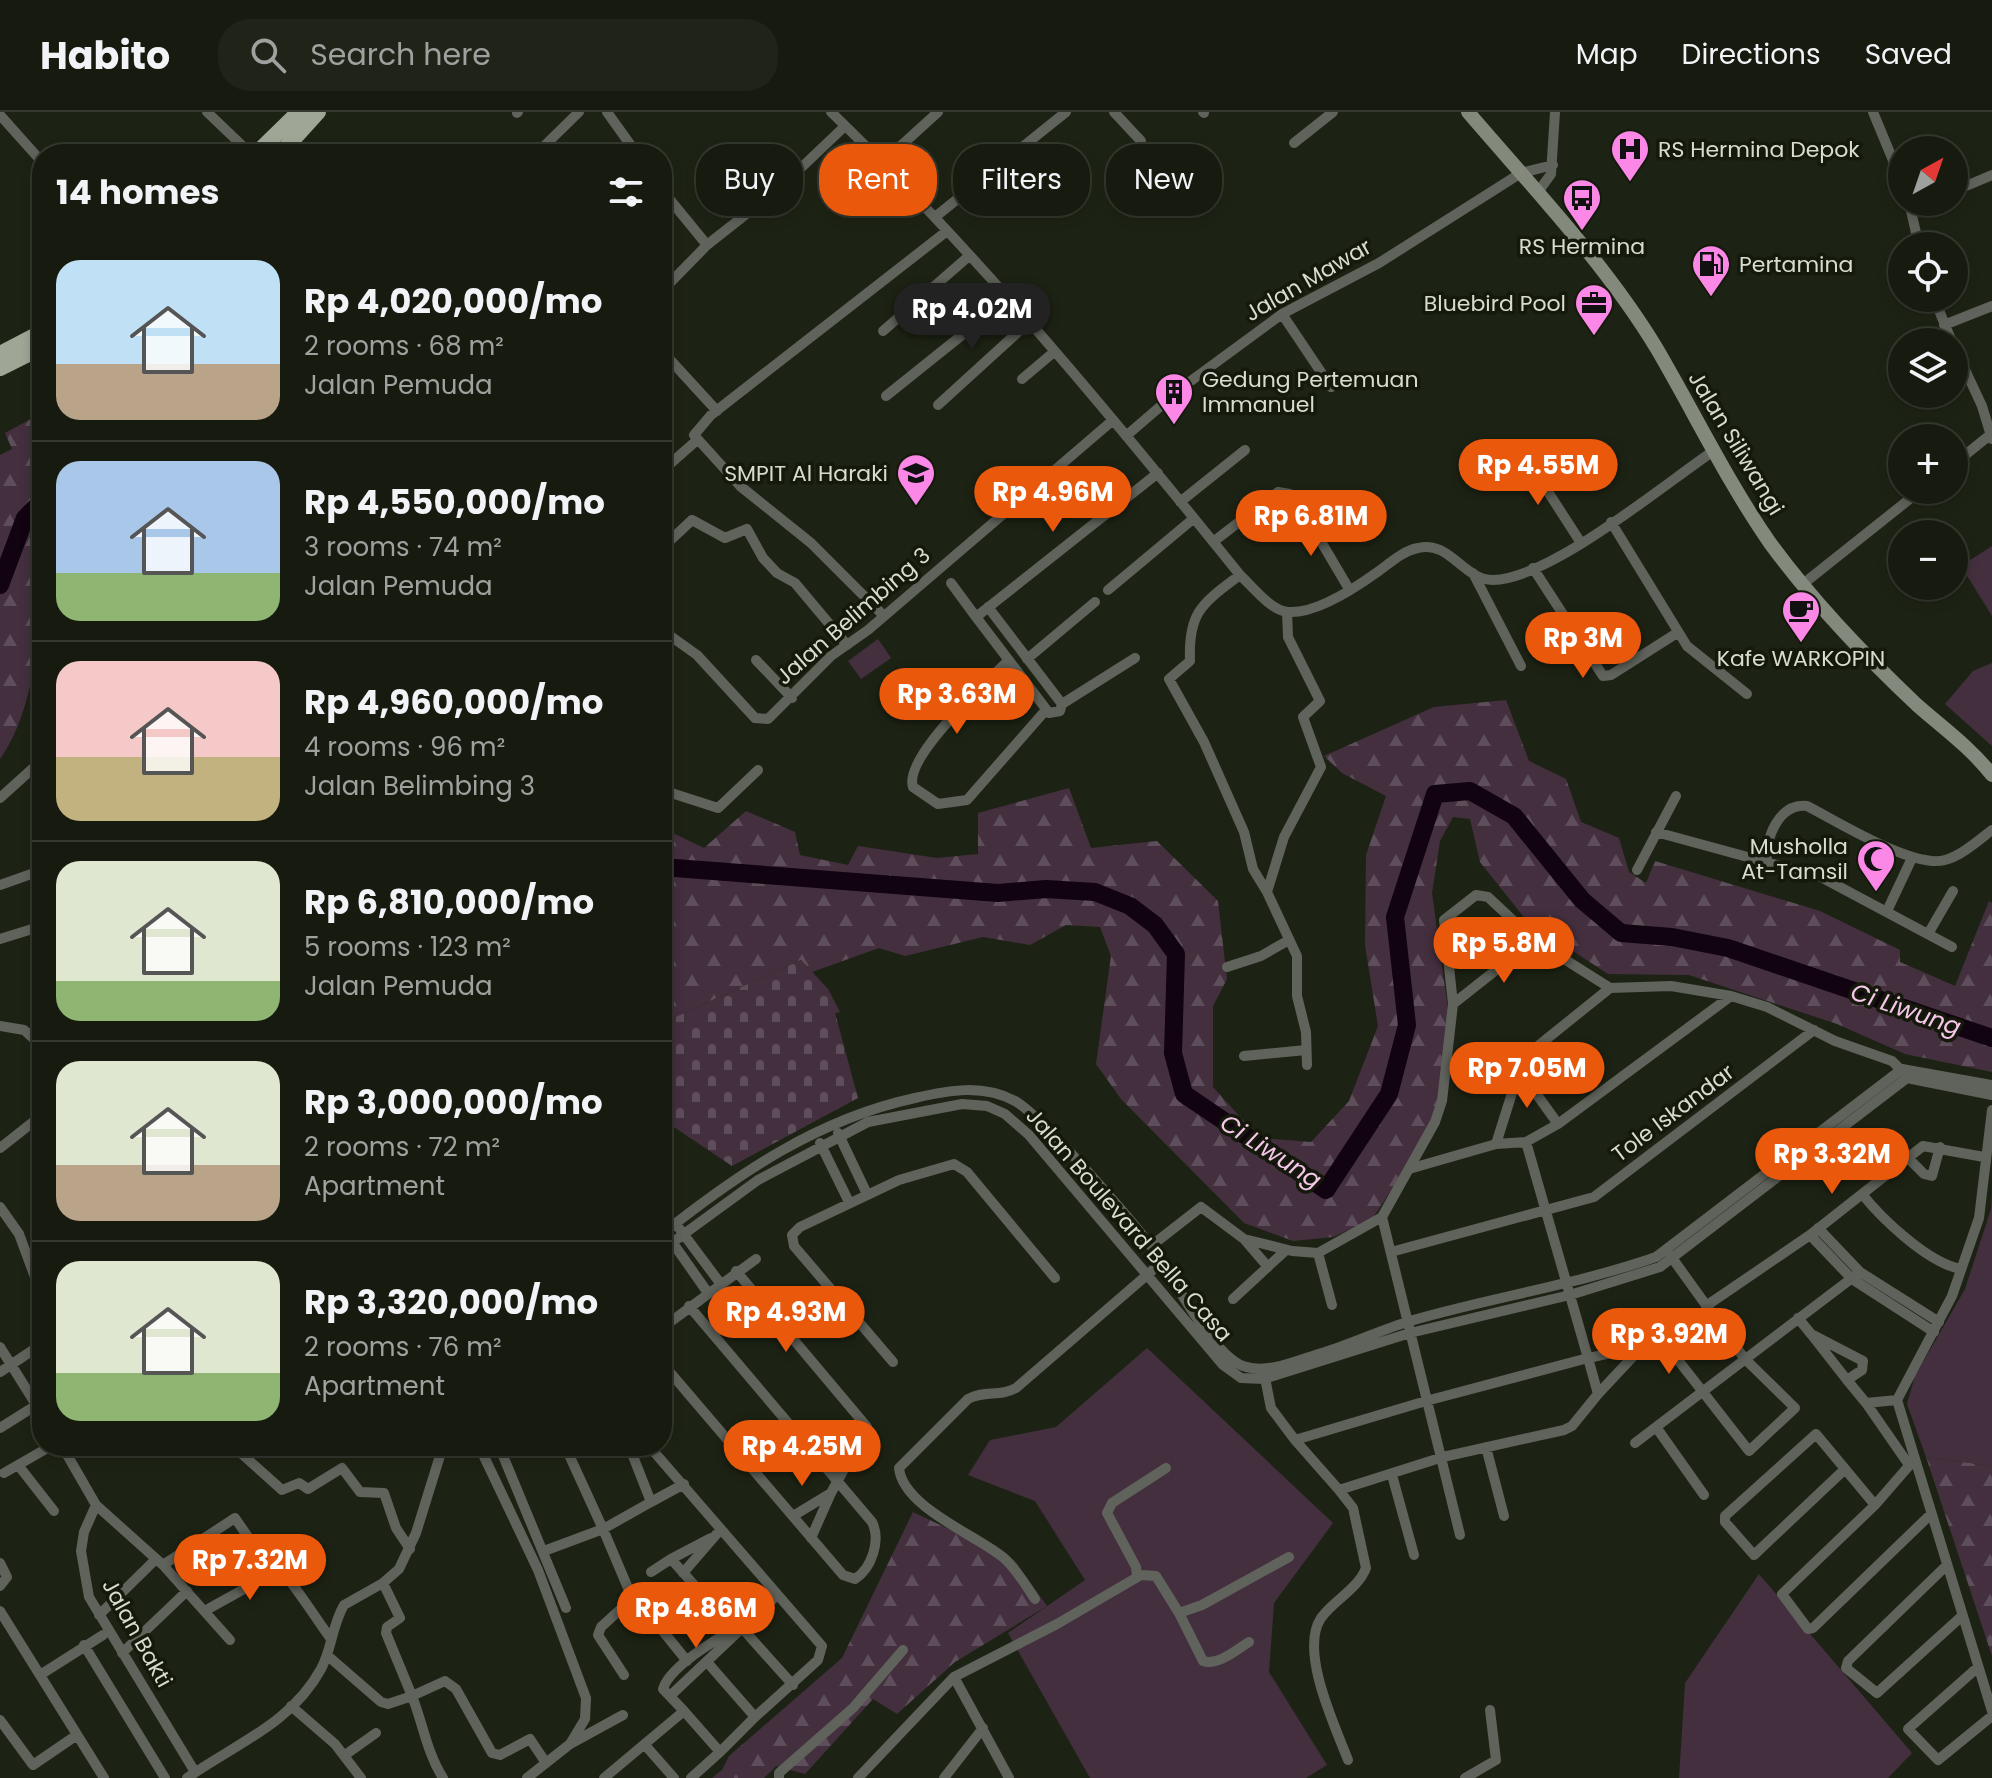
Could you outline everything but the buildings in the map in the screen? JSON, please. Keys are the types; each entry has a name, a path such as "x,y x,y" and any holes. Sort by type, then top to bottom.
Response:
{"main road":[{"path":"265,144 299,112"},
{"path":"289,144 318,112"},
{"name":"Jalan Siliwangi","path":"1468,112 1597,264 1656,349 1712,452 1771,543 1803,584 1904,692 1969,748 1992,775"},
{"path":"0,354 32,337"},
{"path":"0,368 32,352"}],"street":[{"path":"207,112 243,144"},
{"path":"546,144 579,112"},
{"path":"607,112 630,144"},
{"path":"831,112 863,144"},
{"path":"903,144 938,112"},
{"path":"1066,112 935,217 1158,473 1240,575 1273,605 1287,612 1314,606 1417,548 1445,552 1473,573 1494,580 1533,568 1581,543 1712,452"},
{"path":"1114,112 1141,141"},
{"path":"1294,143 1333,112"},
{"path":"1538,192 1547,184 1553,165 1555,112"},
{"path":"1873,112 1888,148"},
{"path":"3,118 32,151"},
{"path":"672,281 707,245 754,211 845,126"},
{"name":"Jalan Mawar","path":"1126,436 1184,386 1282,314 1379,263 1521,173 1553,165"},
{"path":"1968,185 1992,175"},
{"path":"672,202 707,245"},
{"path":"884,616 811,543 754,499 696,441 696,429 947,231"},
{"path":"883,331 969,256"},
{"path":"886,396 1007,299"},
{"path":"1944,325 1992,306"},
{"path":"1939,312 1945,328"},
{"path":"1282,314 1331,387"},
{"path":"938,405 1028,323"},
{"path":"1022,379 1054,352"},
{"path":"672,362 717,411"},
{"path":"1968,376 1982,406 1991,437 1968,454"},
{"name":"Jalan Belimbing 3","path":"672,637 697,655 757,720 768,719 792,698 821,665 884,616 1112,421"},
{"path":"672,462 696,441"},
{"path":"1180,502 1245,450"},
{"path":"1523,453 1581,543"},
{"path":"976,617 1158,473"},
{"path":"1213,542 1278,492 1290,494"},
{"path":"1803,584 1903,504"},
{"path":"1303,511 1349,589"},
{"path":"1108,590 1193,519"},
{"path":"672,539 692,520 706,524 725,538 747,529 763,558 777,573 801,589 847,645"},
{"path":"1611,522 1677,633 1701,660 1747,694"},
{"path":"1533,568 1603,676 1611,675 1677,633"},
{"path":"1473,573 1521,666"},
{"path":"1240,575 1198,609 1189,643 1190,661 1169,679 1204,742 1244,832 1253,869 1267,892 1298,963 1297,996 1307,1065"},
{"path":"951,583 1045,711 1053,714 1062,704 1135,658"},
{"path":"1027,659 1095,602"},
{"path":"988,607 1062,704"},
{"path":"1267,892 1284,837 1321,767 1303,717 1320,701 1288,637 1287,612"},
{"path":"756,660 792,698"},
{"path":"1008,661 939,731 912,772 913,787 938,804 967,800 1045,711"},
{"path":"0,798 32,769"},
{"path":"672,793 718,808 758,770"},
{"path":"1637,870 1676,796"},
{"path":"1767,862 1766,847 1776,824 1787,810 1796,805 1807,806 1912,858 1945,860 1992,830"},
{"path":"1656,832 1821,877 1952,947"},
{"path":"1887,911 1912,858"},
{"path":"0,885 32,874"},
{"path":"1928,934 1953,891"},
{"path":"1244,1239 1286,1250 1318,1253 1382,1217 1435,1122 1442,1101 1453,1004 1444,920 1480,894 1488,897 1534,940 1610,988 1671,986 1731,996 1767,1007 1814,1030 1892,1061 1904,1074 1992,1095"},
{"path":"0,939 32,929"},
{"path":"1227,967 1261,956 1289,940"},
{"path":"1453,1004 1534,940"},
{"path":"1496,1144 1519,1065 1528,1052 1610,988"},
{"path":"1409,1169 1496,1144 1526,1142 1558,1124 1731,996"},
{"path":"0,1026 24,1030 32,1037"},
{"name":"Tole Iskandar","path":"1391,1252 1594,1197 1814,1030"},
{"path":"1244,1056 1306,1050"},
{"path":"1409,1327 1570,1295 1660,1267 1669,1254 1904,1074 1992,1085"},
{"path":"1517,1076 1535,1092 1558,1124"},
{"name":"Jalan Boulevard Bella Casa","path":"672,1226 744,1171 872,1107 961,1089 989,1092 1017,1102 1041,1123 1151,1246 1221,1350 1238,1364 1264,1375"},
{"name":"Jalan Boulevard Bella Casa","path":"673,1241 758,1180 868,1122 962,1104 987,1106 1005,1114 1029,1135 1223,1365 1241,1378 1264,1375"},
{"path":"1977,1668 1910,1726 1909,1732 1938,1760 1992,1714 1912,1462 1897,1400 1936,1327 1979,1218 1992,1110"},
{"path":"0,1148 32,1123"},
{"path":"833,1124 867,1194"},
{"path":"815,1133 849,1202"},
{"path":"1526,1142 1598,1394"},
{"path":"1706,1306 1814,1232 1923,1146 1984,1157"},
{"path":"1908,1158 1924,1174 1932,1176 1940,1147"},
{"path":"893,1362 791,1241 800,1227 867,1194 954,1164 961,1166 1055,1278"},
{"path":"1862,1194 1892,1227 1939,1259 1961,1269"},
{"path":"0,1207 19,1234 32,1269"},
{"path":"1151,1246 1201,1207 1244,1239 1268,1267"},
{"path":"1382,1217 1460,1535"},
{"path":"675,1223 720,1283"},
{"path":"1814,1232 1856,1275 1936,1327"},
{"path":"673,1241 708,1293"},
{"path":"1233,1299 1286,1250"},
{"path":"1318,1253 1332,1305"},
{"path":"1348,1760 1319,1676 1313,1639 1323,1616 1366,1568 1353,1508 1271,1408 1264,1375 1409,1327 1608,1274 1669,1254"},
{"path":"1295,1440 1426,1401 1588,1358 1641,1348 1670,1355 1703,1391 1744,1448 1753,1448 1795,1408 1744,1358 1669,1254"},
{"path":"672,1320 756,1259"},
{"path":"1035,1599 1005,1559 924,1505 905,1483 899,1468 968,1399 983,1393 1001,1395 1016,1388 1162,1262"},
{"path":"736,1271 861,1415 867,1427 811,1538"},
{"path":"1635,1443 1856,1275"},
{"path":"672,1375 847,1578 858,1577 869,1563 876,1530 834,1488 689,1306"},
{"path":"1798,1318 1912,1462"},
{"path":"1811,1334 1863,1361 1862,1370 1847,1380"},
{"path":"0,1347 5,1369 32,1402"},
{"path":"1339,1490 1443,1457 1572,1426 1641,1348"},
{"path":"5,1369 32,1351"},
{"path":"1866,1403 1897,1400"},
{"path":"0,1428 32,1413"},
{"path":"1656,1427 1704,1495"},
{"path":"1844,1470 1754,1555 1725,1522 1725,1516 1816,1434 1820,1435 1844,1470 1875,1505"},
{"path":"1486,1447 1504,1516"},
{"path":"4,1473 34,1456"},
{"path":"68,1456 96,1505 159,1562 230,1640"},
{"path":"244,1456 282,1490 299,1483 308,1489 342,1468 360,1492 384,1493 396,1528 410,1549"},
{"path":"191,1775 249,1742 291,1706 311,1684 328,1656 344,1605 383,1583 399,1569 410,1549 440,1456"},
{"path":"484,1456 538,1570 586,1698 585,1719 570,1744"},
{"path":"503,1456 566,1608"},
{"path":"570,1456 634,1597 687,1661"},
{"path":"633,1456 651,1502"},
{"path":"658,1456 822,1646 818,1660 691,1778"},
{"path":"1912,1462 1875,1505 1782,1592 1808,1629 1816,1626 1930,1515"},
{"path":"18,1465 54,1511"},
{"path":"1137,1576 1136,1567 1107,1513 1112,1503 1166,1468"},
{"path":"1392,1475 1414,1555"},
{"path":"544,1551 603,1529 684,1484"},
{"path":"793,1516 834,1488"},
{"name":"Jalan Bakti","path":"96,1505 84,1532 81,1569 89,1597 191,1775"},
{"path":"99,1615 159,1562 231,1517 237,1520 271,1570 285,1572 306,1609 331,1639"},
{"path":"651,1572 711,1538 721,1529"},
{"path":"683,1573 708,1547 711,1538"},
{"path":"1179,1613 1202,1605 1289,1557"},
{"path":"671,1559 793,1685"},
{"path":"0,1563 7,1577 0,1586"},
{"path":"1946,1566 1848,1661 1846,1668 1877,1693 1962,1616"},
{"path":"205,1611 247,1584 264,1578 271,1570"},
{"path":"858,1778 937,1691 954,1677 1057,1624 1137,1576 1156,1576 1205,1663 1226,1657 1249,1642"},
{"path":"383,1583 400,1619 385,1631 429,1738 430,1755 443,1778"},
{"path":"122,1653 187,1591"},
{"path":"670,1696 776,1596"},
{"path":"624,1675 598,1635 601,1627 634,1597"},
{"path":"0,1611 104,1778"},
{"path":"720,1752 670,1696 664,1685 687,1661 739,1630"},
{"path":"40,1675 103,1635"},
{"path":"84,1645 165,1778"},
{"path":"779,1778 779,1773 853,1708 903,1650"},
{"path":"328,1656 381,1702 388,1704 448,1681 456,1689 492,1753 500,1755 530,1739 546,1763"},
{"path":"707,1662 755,1717"},
{"path":"954,1677 1009,1778"},
{"path":"291,1706 345,1755 361,1778"},
{"path":"1465,1778 1496,1760 1490,1710"},
{"path":"606,1777 684,1711"},
{"path":"527,1778 570,1744 623,1715"},
{"path":"0,1720 33,1765 77,1735"},
{"path":"945,1777 983,1728"},
{"path":"345,1755 376,1733"},
{"path":"645,1745 674,1778"}],"green space":[{"path":"32,418 32,674 18,726 0,759 0,455 12,449 5,433"},
{"path":"1992,546 1992,616 1968,577 1968,561"},
{"path":"878,639 891,658 861,679 848,661"},
{"path":"1992,663 1992,746 1945,704 1973,671"},
{"path":"1506,700 1529,761 1566,779 1581,822 1619,838 1629,872 1646,883 1655,861 1820,911 1900,950 1900,962 1955,986 1989,901 1992,903 1992,1072 1905,1054 1837,1024 1689,975 1608,974 1527,921 1480,862 1470,819 1453,817 1440,841 1432,893 1453,1046 1441,1116 1372,1219 1333,1237 1293,1241 1244,1223 1121,1099 1096,1064 1111,956 1100,927 1066,925 1030,945 983,937 905,956 879,948 812,972 801,960 672,1018 672,833 704,848 746,811 795,832 800,855 848,865 858,846 937,858 978,854 978,813 1069,788 1091,848 1157,841 1218,901 1227,979 1213,1006 1213,1087 1259,1138 1311,1142 1349,1101 1378,1026 1365,945 1366,855 1386,796 1342,773 1324,756 1434,707"},
{"path":"801,960 828,989 840,1012 835,1013 858,1098 732,1166 672,1126 672,1018"},
{"path":"1992,1193 1992,1466 1926,1457 1907,1404 1915,1376 1965,1289 1991,1209"},
{"path":"1147,1348 1333,1523 1274,1603 1269,1672 1327,1765 1306,1778 1090,1778 1008,1633 1085,1580 1035,1501 968,1475 990,1440 1056,1427"},
{"path":"1926,1457 1992,1466 1992,1656"},
{"path":"913,1512 1014,1560 1047,1606 955,1662 897,1714 873,1699 805,1774 776,1766 764,1778 712,1778 722,1770 729,1756 842,1658"},
{"path":"1759,1574 1912,1753 1888,1778 1679,1778 1685,1683"}],"waterway":[{"name":"Ci Liwung","path":"0,585 25,518 32,511"},
{"name":"Ci Liwung","path":"672,868 998,893 1046,889 1095,892 1130,906 1155,925 1176,954 1173,1053 1184,1094 1326,1190 1389,1094 1407,1025 1395,917 1435,794 1470,791 1514,816 1582,900 1621,933 1672,937 1728,948 1992,1038"}],"place":[{"name":"RS Hermina Depok","path":"1630,183"},
{"name":"RS Hermina","path":"1582,232"},
{"name":"Pertamina","path":"1711,298"},
{"name":"Bluebird Pool","path":"1594,337"},
{"name":"Gedung Pertemuan Immanuel","path":"1174,426"},
{"name":"SMPIT Al Haraki","path":"916,507"},
{"name":"Kafe WARKOPIN","path":"1801,644"},
{"name":"Musholla At-Tamsil","path":"1876,893"}]}
